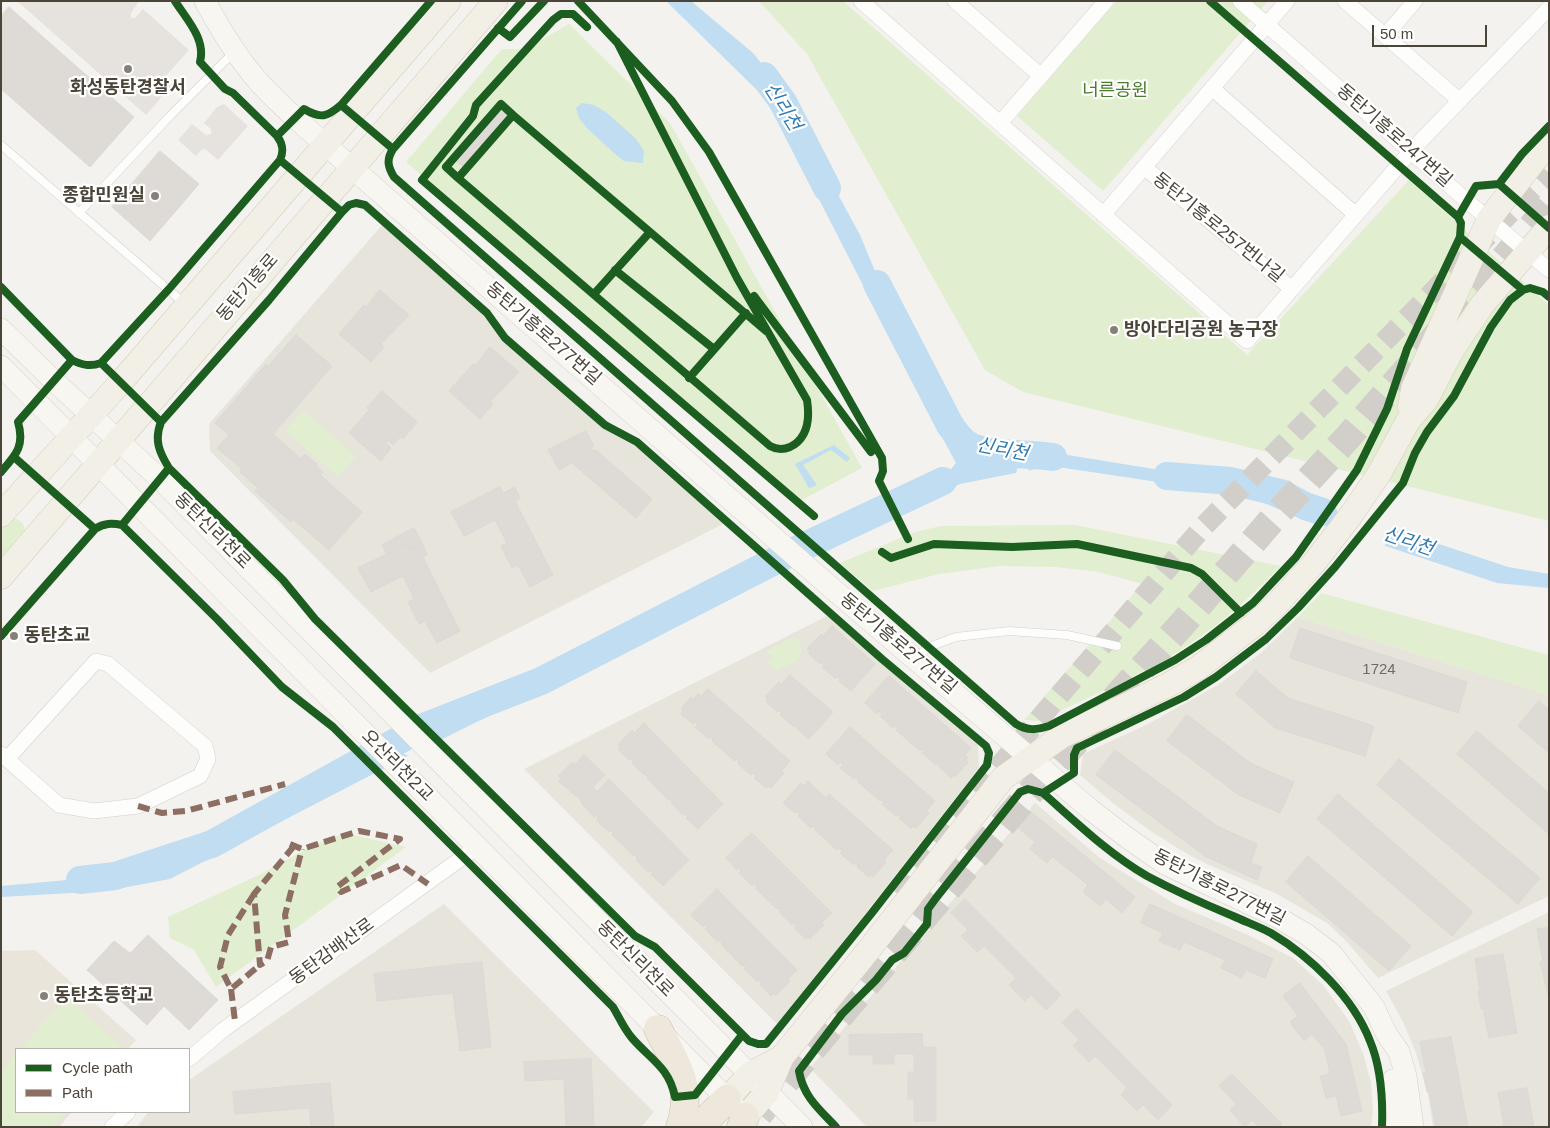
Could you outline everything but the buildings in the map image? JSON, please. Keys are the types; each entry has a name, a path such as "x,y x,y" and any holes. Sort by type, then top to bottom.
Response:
{"highway":[{"path":"658,1029 679,1069 685,1092 683,1118 680,1127"},
{"path":"699,1127 742,1118"}],"main road":[{"name":"동탄기흥로","path":"1,515 187,305 449,1"},
{"name":"동탄기흥로","path":"1,577 496,1"},
{"path":"1408,421 1413,389 1489,220 1549,142"},
{"path":"742,1118 767,1092 782,1057 1003,778 1062,736 1168,685 1198,668 1255,624 1277,604 1314,563 1351,515 1379,474 1408,421 1426,400 1452,350 1482,305 1549,227"},
{"path":"742,1118 750,1074 782,1057"}],"street":[{"name":"동탄기흥로277번길","path":"205,1 235,51 266,90 325,144 760,525 1031,758 1122,834 1166,864 1277,917 1331,953 1374,1007 1386,1033 1399,1052 1406,1076 1413,1127"},
{"path":"861,1 1247,341 1411,151 1549,8"},
{"path":"955,1 1041,76"},
{"path":"1000,124 1106,1"},
{"name":"동탄기흥로247번길","path":"1240,1 1489,220 1549,270"},
{"name":"동탄기흥로257번나길","path":"1103,215 1287,1"},
{"path":"1345,1 1460,101"},
{"path":"1385,36 1415,1"},
{"path":"1212,88 1356,215"},
{"name":"동탄기흥로257번나길","path":"1144,167 1292,289"},
{"name":"동탄신리천로","path":"1,329 160,479 375,696"},
{"name":"동탄신리천로","path":"1,366 348,717"},
{"path":"96,661 108,664 205,746 208,759 200,776 138,806 94,811 59,805 4,757 96,661"},
{"name":"오산리천2교","path":"375,696 469,791"},
{"name":"오산리천2교","path":"348,717 446,816"},
{"name":"동탄신리천로","path":"469,791 802,1127"},
{"name":"동탄신리천로","path":"446,816 658,1029 742,1118"},
{"name":"동탄감배산로","path":"190,1058 223,1030 477,847"},
{"name":"동탄기흥로277번길","path":"1386,1033 1396,1104 1395,1127"},
{"path":"112,1127 127,1113"}],"lane":[{"path":"80,213 170,116 235,51"},
{"path":"1,145 187,305"},
{"path":"915,658 929,647 956,637 1009,631 1067,634 1117,646"}],"shaded area":[{"path":"17,1 139,1 131,13 131,18 135,18 143,9 189,50 165,77 173,84 146,115"},
{"path":"224,104 248,126 218,160 205,149 201,150 196,156 178,140 192,124 206,135 211,134 211,129 204,123 217,107"},
{"path":"382,225 725,523 430,673 210,451 209,424"},
{"path":"829,615 978,745 979,768 778,1025 524,769"},
{"path":"1298,617 1549,695 1549,896 1378,978 1347,942 1327,923 1277,894 1207,864 1182,851 1114,804 1080,775 1083,754 1148,724 1218,685 1261,653"},
{"path":"1035,803 1100,858 1175,904 1246,934 1293,958 1323,985 1349,1021 1363,1053 1371,1082 1373,1111 1371,1127 867,1127 810,1068"},
{"path":"444,904 654,1112 641,1127 137,1127 147,1113 190,1113 190,1079"},
{"path":"1549,912 1549,1127 1433,1127 1428,1094 1416,1053 1403,1022 1386,991"},
{"name":"동탄초등학교","path":"35,950 136,1040 129,1048 15,1048 15,1113 71,1113 59,1127 1,1127 1,951"}],"green space":[{"path":"759,1 843,1 1247,355 1409,180 1549,305 1549,521 1023,392 985,370 807,54"},
{"name":"너른공원","path":"1117,1 1268,1 1103,191 1017,116"},
{"path":"569,24 670,123 862,468 800,501 406,162 502,49 526,49"},
{"path":"303,410 356,456 338,477 285,431"},
{"path":"11,518 21,521 25,530 1,558 1,530"},
{"path":"1075,525 1281,566 1225,618 1188,645 1152,667 1039,721 1024,720 1142,584 1099,572 1056,567 1000,566 939,574 873,591 840,563 915,532 941,526"},
{"path":"1321,593 1549,655 1549,695 1298,617"},
{"path":"794,637 800,641 801,654 799,658 777,671 767,663 772,657 766,651"},
{"path":"345,833 406,847 216,987 194,950 170,938 168,917 261,874 314,845"},
{"path":"66,997 123,1047 122,1048 21,1048"},
{"path":"15,1054 15,1113 65,1113 53,1127 1,1127 1,1071"}],"water":[{"path":"666,1 691,1 753,53 784,91 785,107 810,154 821,163 860,235 894,317 911,351 919,374 919,387 967,458 1043,451 1160,470 1313,502 1508,567 1549,574 1549,588 1497,583 1295,516 1245,495 1051,466 960,484 809,556 806,553 943,479 956,463 804,170 764,97"},
{"path":"582,103 594,105 607,113 636,139 644,151 643,163 624,161 587,128 579,118 576,108"},
{"path":"834,445 850,458 847,462 831,450 803,465 817,485 809,488 795,464"},
{"path":"790,560 794,565 416,752 415,748"},
{"path":"401,752 408,756 170,879 106,891 1,897 1,886 178,870"}],"pier":[{"path":"1031,450 1028,473 1016,476 1019,451"},
{"path":"1314,500 1397,528 1383,548 1299,520"}],"waterway":[{"name":"신리천","path":"764,76 783,102 827,188"},
{"name":"신리천","path":"877,284 950,425 962,440 972,447 991,452 1053,457"},
{"name":"신리천","path":"1167,476 1231,481 1281,493 1305,506 1323,512"},
{"path":"80,880 115,876 212,844 421,728 541,681 790,553 943,481"}],"tunnel":[{"path":"898,894 972,798 1202,528 1549,173"},
{"path":"759,1114 1026,797 1348,437 1549,207"}],"marked path":[{"path":"138,806 162,813 186,811 285,784"},
{"path":"290,844 302,849 359,831 400,839 337,887 341,892 401,865 428,884"},
{"path":"294,846 254,894 260,965 267,961 271,947 289,942 285,915 302,849"},
{"path":"254,894 228,935 220,967 231,989 260,965"},
{"path":"231,989 235,1021"}],"cycle path":[{"path":"1,287 72,360 86,365 101,363 169,289 280,160 282,148 277,136 233,93 225,89 200,62 201,54 198,38 175,1"},
{"path":"277,136 304,109 315,114 324,115 341,105 431,1"},
{"path":"522,1 393,149 389,157 389,163 394,177 1016,724 1032,729 1049,726 1175,660 1206,640 1253,603 1296,557 1357,470 1387,409 1407,349 1460,237 1461,223 1458,217 1210,1"},
{"path":"498,28 510,37 544,1"},
{"path":"578,1 672,101 709,152 882,458 883,471 879,481 908,539"},
{"path":"587,27 573,14 561,14 553,20 476,105 473,116 422,180 814,516"},
{"path":"617,42 737,278 807,400 808,421 801,439 790,447 782,449 770,446 458,178 513,115 766,331"},
{"path":"458,178 446,167 501,104 513,115"},
{"path":"341,105 393,149"},
{"path":"1499,184 1522,154 1549,126"},
{"path":"280,160 342,212"},
{"path":"1458,217 1476,186 1499,184 1549,228"},
{"path":"356,203 365,205 487,313 505,338 605,425 637,442 882,659 986,746 989,753 987,765 871,914 766,1044 749,1041 655,947 635,936 315,619 283,580 169,468 163,457 158,440 161,422 269,300 342,212 349,205 356,203"},
{"path":"594,294 650,232"},
{"path":"1460,237 1523,290"},
{"path":"615,270 714,349"},
{"path":"1043,793 1074,773 1074,755 1077,748 1184,697 1216,677 1266,639 1298,608 1335,567 1403,483 1415,453 1427,432 1454,396 1491,327 1510,300 1523,290 1530,288 1543,292 1549,297"},
{"path":"754,296 871,452"},
{"path":"689,378 746,313"},
{"path":"1,472 18,450 20,444 18,422 72,360"},
{"path":"101,363 161,422"},
{"path":"14,457 95,529"},
{"path":"122,525 169,468"},
{"path":"1,636 95,529 108,524 122,525 217,619 282,687 333,727 613,1007 629,1034 664,1071 675,1097 695,1095 742,1035"},
{"path":"882,552 891,558 934,544 1012,547 1077,544 1191,568 1202,574 1241,613"},
{"path":"836,1127 808,1095 799,1071 842,1014 876,980 892,960 904,953 927,924 928,909 936,898 1020,792 1028,789 1043,793 1106,848 1147,876 1271,933 1315,966 1342,994 1363,1025 1370,1041 1377,1061 1382,1105 1382,1127"}],"place":[{"name":"화성동탄경찰서","path":"128,69"},
{"name":"종합민원실","path":"155,196"},
{"name":"방아다리공원 농구장","path":"1114,330"},
{"name":"동탄초교","path":"14,636"},
{"name":"동탄초등학교","path":"44,996"}]}
